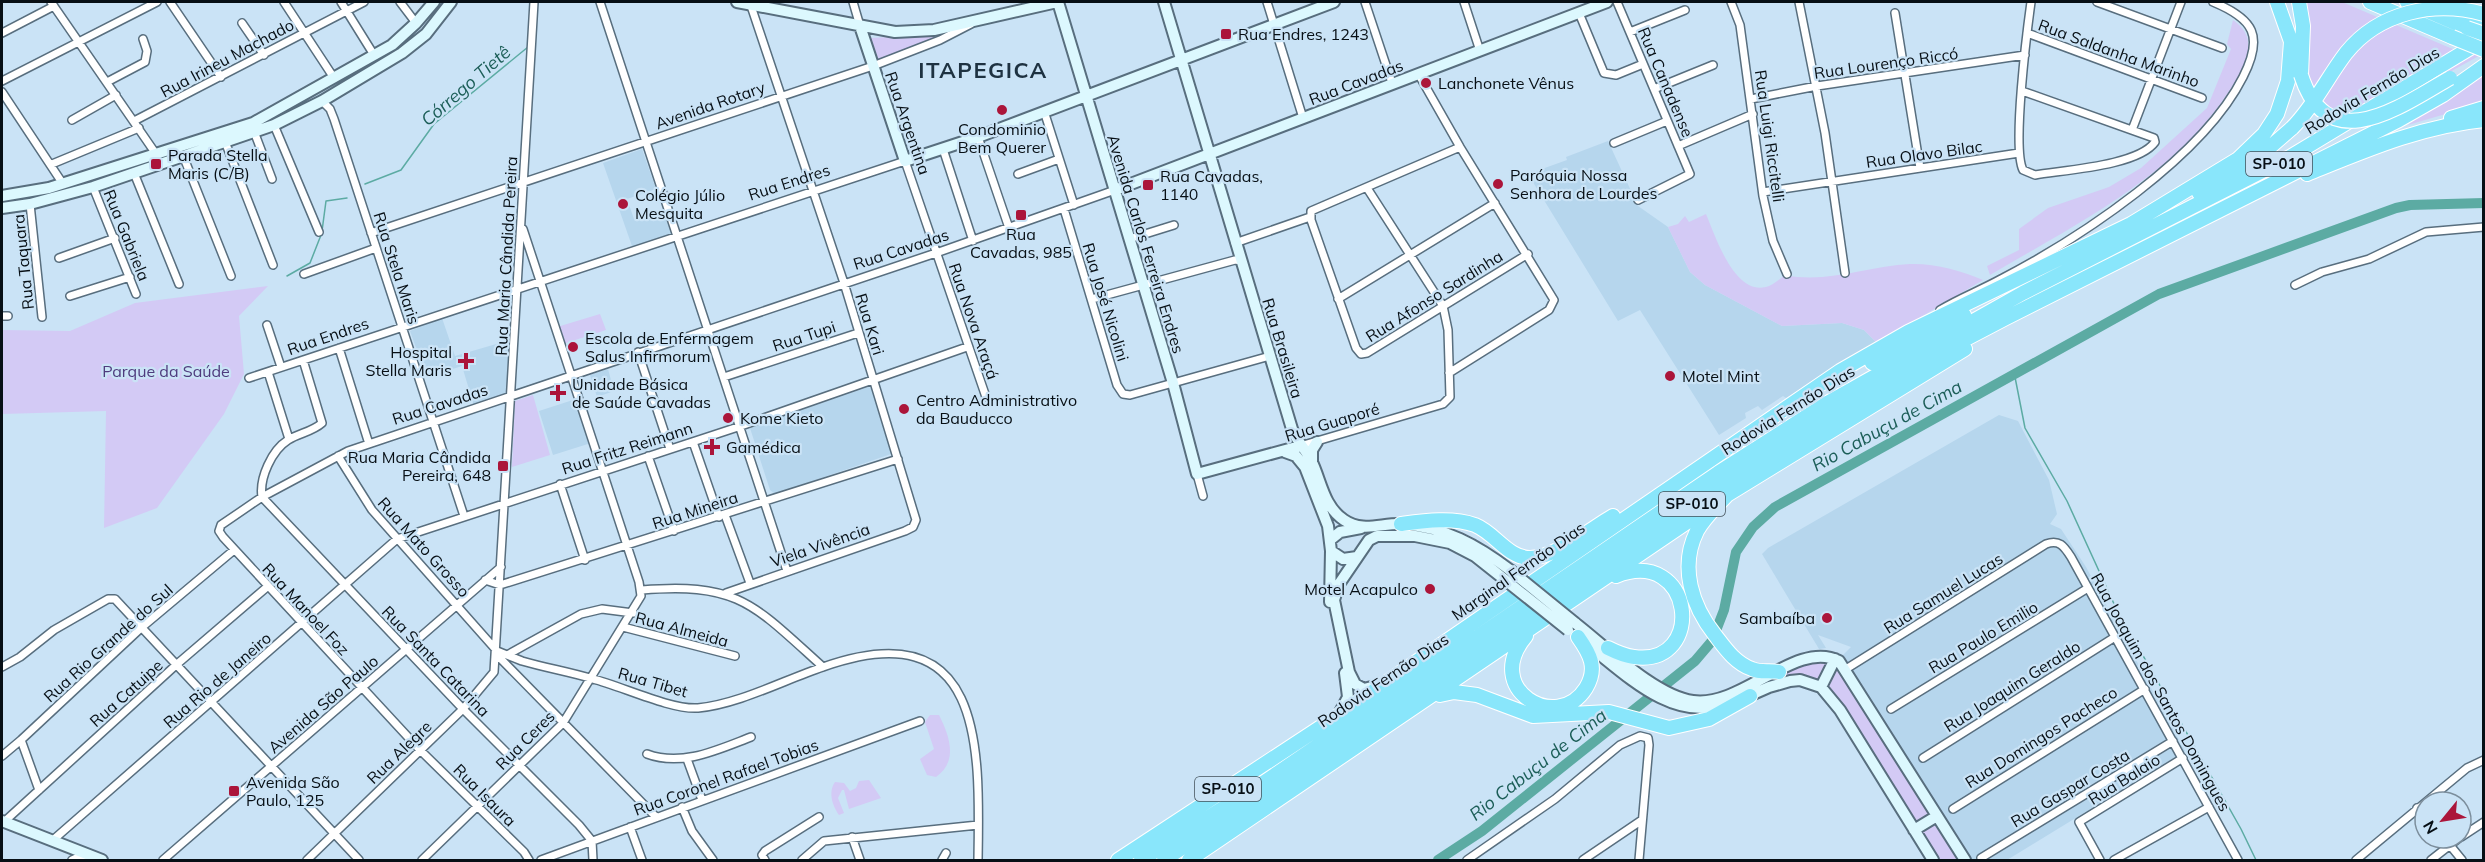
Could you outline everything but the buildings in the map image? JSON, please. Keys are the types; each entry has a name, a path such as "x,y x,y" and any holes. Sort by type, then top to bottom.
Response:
{"highway":[{"path":"2277,2 2307,91 2319,107 2336,118 2355,121 2387,114 2484,58"},
{"path":"2370,2 2484,50"},
{"path":"2407,2 2478,21"},
{"path":"2437,2 2478,21"},
{"path":"2299,3 2303,34 2301,75"},
{"path":"2172,200 2187,199 2234,176 2269,151 2306,113 2351,47 2381,23 2409,11 2430,7 2462,8 2478,21 2484,34 2461,51 2453,61"},
{"name":"Rodovia Fernão Dias","path":"1141,861 1263,783 1770,439 1888,367 2023,293 2259,175 2453,61 2484,40"},
{"path":"2172,200 2238,159 2264,134 2284,96 2291,42"},
{"name":"Rodovia Fernão Dias","path":"1164,861 1733,477 1941,352 2399,120 2443,95 2484,66"},
{"path":"2374,147 2389,138 2484,108"},
{"path":"2227,206 2374,147 2429,130 2484,120"},
{"name":"Marginal Fernão Dias","path":"1118,861 1336,717 1840,371 1908,332 2094,242 2172,200"},
{"path":"1793,404 1811,398 1845,376 1967,314 2014,293 2023,293"},
{"path":"1779,672 1752,670 1735,659 1705,623 1690,587 1691,547 1697,530 1727,495 2010,321 2029,307"},
{"name":"SP-010","path":"1189,861 1727,495"},
{"path":"1401,524 1427,521 1464,522 1482,529 1515,554 1531,558 1550,553 1647,497 1656,496"},
{"path":"1597,584 1626,572 1647,572 1671,585 1683,610 1678,636 1665,651 1645,658 1635,658 1608,648"},
{"path":"1535,626 1514,653 1512,677 1524,697 1543,706 1555,707 1571,702 1584,691 1589,682 1591,658 1574,630"},
{"path":"1373,707 1430,653"},
{"path":"1429,698 1446,693 1464,692 1540,717 1609,712 1669,728 1694,724 1718,715 1750,696"},
{"path":"1257,816 1287,778"}],"main road":[{"path":"2,208 30,204 93,187 184,158 224,139 397,41 434,2"},
{"path":"2,196 36,192 156,154 255,134 322,101 415,44 426,34 451,2"},
{"path":"737,2 895,32 939,35 976,22 1057,2"},
{"name":"Avenida Carlos Ferreira Endres","path":"1057,2 1173,383 1197,474"},
{"name":"Rua Brasileira","path":"1164,2 1269,356 1300,446 1312,462 1326,499 1336,513 1361,528"},
{"name":"Rua Endres","path":"905,161 978,137 1334,2"},
{"name":"Rua Cavadas","path":"1115,190 1608,2"},
{"name":"Rua Argentina","path":"860,26 905,161"},
{"path":"1312,462 1312,450 1317,441"},
{"name":"Rua Guaporé","path":"1197,474 1285,452 1300,446"},
{"path":"1285,452 1296,456 1305,467 1322,509 1331,545 1330,603 1348,697 1336,717"},
{"path":"1331,545 1340,532 1401,524 1452,534 1469,542 1574,630 1680,707 1700,710 1750,696 1790,681 1800,680 1821,687 1836,704 1933,861"},
{"path":"1390,680 1364,689 1355,684 1349,672 1334,598 1339,584 1369,540 1377,536 1430,537 1468,552 1507,575"},
{"path":"1331,545 1343,559 1357,557"},
{"path":"1574,630 1608,648 1646,684"},
{"path":"1666,696 1694,702 1708,702 1727,697 1810,657 1835,659 1846,669 1965,861"},
{"path":"1821,687 1835,659"},
{"path":"1914,830 1937,816"},
{"path":"3,821 53,840 86,857 102,861"}],"street":[{"path":"2,81 157,2"},
{"path":"170,2 221,77"},
{"path":"284,2 334,78"},
{"path":"341,2 374,56"},
{"name":"Rua Irineu Machado","path":"134,121 364,2"},
{"path":"400,2 416,23"},
{"name":"Rua Maria Cândida Pereira","path":"497,653 534,2"},
{"path":"600,2 787,571"},
{"name":"Rua Argentina","path":"853,2 860,26"},
{"path":"1267,2 1303,118"},
{"path":"1365,2 1392,83"},
{"path":"1464,2 1479,51"},
{"name":"Rua Canadense","path":"1617,2 1690,174 1638,200"},
{"name":"Rua Luigi Riccitelli","path":"1731,2 1740,25 1763,192 1773,241 1787,274"},
{"path":"1799,2 1817,86 1845,273"},
{"path":"2022,91 2154,138 2153,145 2127,158 2035,175 2028,174 2020,164 2019,153 2022,91 2026,33 2031,2"},
{"path":"2097,2 2222,48"},
{"path":"2133,130 2181,2"},
{"path":"1908,332 1948,305 2002,279 2056,247 2141,189 2183,154 2222,110 2252,60 2255,40 2247,21 2235,11 2213,2"},
{"name":"Rua Kari","path":"750,3 844,283 916,518"},
{"path":"2,33 53,4 156,154"},
{"path":"1630,32 1685,10"},
{"path":"1579,13 1604,73 1616,75 1643,64"},
{"path":"1895,13 1920,168"},
{"path":"242,23 264,55"},
{"name":"Rua Saldanha Marinho","path":"2026,33 2202,98"},
{"name":"Avenida Rotary","path":"371,233 873,66 939,35"},
{"path":"107,82 145,62 147,51 143,39"},
{"name":"Rua Lourenço Riccó","path":"1751,99 1817,86 2025,55"},
{"path":"1654,89 1713,65"},
{"path":"1419,75 1460,147 1528,254 1554,300 1549,310 1449,373"},
{"path":"2,92 52,164 63,184"},
{"path":"72,120 116,95"},
{"name":"Rua Stela Maris","path":"322,101 330,109 334,119 464,516"},
{"path":"1044,111 1074,205"},
{"path":"1678,146 1753,114"},
{"path":"1614,143 1667,121"},
{"path":"274,125 318,232"},
{"path":"52,164 140,128"},
{"path":"255,134 272,179"},
{"path":"978,137 1009,228"},
{"path":"224,139 273,265"},
{"path":"1460,147 1367,188 1314,208 1310,217 1338,299 1495,203"},
{"path":"944,149 973,241"},
{"name":"Rua Olavo Bilac","path":"1763,192 2019,153"},
{"path":"184,158 231,276"},
{"path":"1018,174 1059,159"},
{"name":"Rua Argentina","path":"905,161 936,254"},
{"name":"Rua Endres","path":"249,378 812,189 905,161"},
{"path":"134,173 179,284"},
{"name":"Rua Gabriela","path":"93,187 136,294"},
{"path":"1367,188 1408,255 1443,306 1448,330 1449,373"},
{"name":"Rua Cavadas","path":"223,537 219,531 221,525 262,498 338,456 434,421 512,398 638,352 936,254 1115,190"},
{"name":"Rua Taquara","path":"30,204 42,316"},
{"name":"Rua José Nicolini","path":"1064,209 1117,386 1123,394 1131,395 1173,383"},
{"path":"1235,243 1310,217"},
{"path":"522,225 642,590 687,587 726,593 772,620 823,667"},
{"path":"1129,239 1174,225"},
{"path":"2295,285 2322,272 2369,259 2426,232 2484,227"},
{"path":"59,258 115,238"},
{"path":"304,274 376,248"},
{"name":"Rua Nova Araçá","path":"936,254 986,396"},
{"name":"Rua Afonso Sardinha","path":"1338,299 1356,348 1361,354 1367,353 1528,254"},
{"path":"1092,299 1241,261"},
{"path":"70,296 130,277"},
{"path":"267,326 281,368"},
{"name":"Rua Tupi","path":"724,377 858,333"},
{"name":"Rua Fritz Reimann","path":"397,539 741,426 968,347"},
{"path":"339,348 369,444"},
{"path":"638,352 670,449"},
{"path":"1173,383 1269,356"},
{"path":"262,498 264,475 273,457 289,439 316,428 322,423 303,360"},
{"path":"268,372 289,439"},
{"name":"Rua Guaporé","path":"1300,446 1445,404 1450,397 1449,373"},
{"path":"693,441 750,583"},
{"name":"Rua Mato Grosso","path":"338,456 362,498 457,604 497,653 656,817"},
{"path":"648,456 674,531"},
{"name":"Rua Mineira","path":"500,585 627,547 898,459"},
{"name":"Avenida Carlos Ferreira Endres","path":"1197,474 1203,496"},
{"path":"560,484 585,560"},
{"name":"Rua Santa Catarina","path":"262,498 592,841"},
{"name":"Viela Vivência","path":"726,593 909,529 916,518"},
{"name":"Rua Manoel Foz","path":"223,537 301,624 420,750"},
{"name":"Rua Rio de Janeiro","path":"53,840 397,539"},
{"name":"Rua Joaquim dos Santos Domingues","path":"2055,541 2065,547 2183,758 2236,860"},
{"name":"Rua Samuel Lucas","path":"1846,669 2046,544 2055,541"},
{"name":"Rua Rio Grande do Sul","path":"2,756 21,741 141,628 234,550"},
{"name":"Avenida São Paulo","path":"163,861 501,567"},
{"path":"485,580 500,585"},
{"name":"Rua Catuipe","path":"3,821 176,665 267,587"},
{"name":"Rua Paulo Emilio","path":"1891,709 2088,588"},
{"name":"Rua Ceres","path":"422,861 563,723 633,613 640,601 642,590"},
{"path":"2,667 20,657 54,630 108,599 117,600 210,703 359,861"},
{"path":"508,655 581,614 602,609 633,613"},
{"path":"481,632 490,633 498,625"},
{"name":"Rua Almeida","path":"623,627 735,656"},
{"name":"Rua Joaquim Geraldo","path":"1923,758 2115,637"},
{"name":"Rua Tibet","path":"497,653 695,708 785,682 823,667 874,654 893,653 915,656 934,665 943,673 963,698 968,714 974,746 978,861"},
{"name":"Rua Alegre","path":"307,861 463,709 494,672 497,653"},
{"path":"494,672 510,667"},
{"name":"Rua Domingos Pacheco","path":"1953,809 2145,689"},
{"name":"Rua Coronel Rafael Tobias","path":"541,861 920,721"},
{"path":"1467,861 1555,799 1623,743 1643,736 1648,738 1649,745 1639,861"},
{"path":"647,754 670,761 687,759 751,737"},
{"path":"21,741 39,790"},
{"name":"Rua Gaspar Costa","path":"1981,858 2173,741"},
{"name":"Rua Isaura","path":"420,750 477,805 529,861"},
{"name":"Rua Balaio","path":"2100,861 2079,822 2183,758"},
{"path":"687,759 702,800"},
{"path":"2440,790 2467,768 2484,760"},
{"path":"682,807 692,831 712,861"},
{"path":"2114,861 2209,807"},
{"path":"2356,861 2413,812"},
{"path":"765,861 762,855 765,851 819,817"},
{"path":"1583,861 1642,820"},
{"path":"802,861 824,841 978,825"},
{"path":"630,827 642,861"},
{"path":"852,837 860,861"},
{"path":"592,841 593,861"},
{"path":"2431,861 2443,850"},
{"path":"72,861 86,857"}],"shaded area":[{"path":"1608,141 1638,206 1668,227 1690,272 1705,285 1782,326 1842,323 1864,330 1877,343 1786,398 1783,396 1762,410 1758,406 1745,413 1746,418 1719,435 1640,310 1618,321 1528,174 1567,160 1566,157"},
{"name":"Colégio Júlio Mesquita","path":"642,149 656,189 627,199 634,219 664,210 672,235 633,249 603,163"},
{"name":"Hospital Stella Maris","path":"442,318 455,356 510,340 510,396 474,406 462,366 440,373 438,366 424,370 410,331"},
{"path":"608,369 614,391 597,397 590,375"},
{"path":"868,387 873,389 893,450 891,454 775,494 770,490 750,428"},
{"path":"576,399 591,443 553,455 539,411"},
{"path":"1999,415 2018,421 2049,480 2057,514 2050,524 2061,529 2086,567 2185,751 2007,860 1971,860 1843,655 1851,647 1818,635 1826,648 1819,649 1762,554 1768,548"}],"green space":[{"path":"2305,2 2342,2 2455,50 2348,116 2336,113 2326,108 2316,97 2306,72"},
{"path":"2233,20 2245,32 2247,38 2246,60 2217,109 2190,140 2160,167 2095,214 1990,275 1987,266 2019,250 2019,229 2048,208 2109,187 2141,168 2207,108 2231,49 2227,44"},
{"path":"942,34 879,61 871,38"},
{"path":"2483,47 2483,52 2477,57 2406,96"},
{"path":"2483,71 2483,103 2408,125"},
{"path":"1706,214 1728,263 1746,283 1757,288 1769,286 1785,275 1832,276 1910,264 1948,268 1983,280 1877,343 1864,330 1842,323 1782,326 1705,285 1690,272 1668,227 1678,224 1685,216 1689,222"},
{"name":"Parque da Saúde","path":"268,286 239,316 244,374 224,414 157,508 104,528 106,411 2,414 2,330 70,331 135,303"},
{"path":"600,314 606,330 563,344 557,327"},
{"path":"533,395 550,455 512,467 515,401"},
{"path":"1811,661 1825,662 1841,671 1959,860 1938,860 1834,693 1806,677 1774,678"},
{"path":"930,715 939,715 949,739 950,748 948,763 936,777 927,775 920,759 934,749 925,722"},
{"path":"869,780 881,798 849,809 844,790 842,790 838,798 844,813 839,815 832,798 835,782 844,783 850,791 856,788 859,781"}],"waterway":[{"name":"Córrego Tietê","path":"365,184 401,170 434,124 528,47"},
{"name":"Córrego Tietê","path":"322,231 326,201 347,198"},
{"name":"Rio Cabuçu de Cima","path":"1438,860 1482,831 1695,661 1712,641 1724,610 1736,552 1753,527 1775,507 2159,294 2396,208 2410,205 2484,203"},
{"name":"Córrego Tietê","path":"287,276 310,263 321,235"},
{"path":"2014,372 2025,428 2067,501 2115,606 2241,829 2256,860"}],"place":[{"name":"Rua Endres, 1243","path":"1226,34"},
{"name":"Lanchonete Vênus","path":"1426,83"},
{"name":"Condominio Bem Querer","path":"1002,110"},
{"name":"Parada Stella Maris (C/B)","path":"156,164"},
{"name":"Paróquia Nossa Senhora de Lourdes","path":"1498,184"},
{"name":"Rua Cavadas, 1140","path":"1148,185"},
{"name":"Colégio Júlio Mesquita","path":"623,204"},
{"name":"Rua Cavadas, 985","path":"1021,215"},
{"name":"Escola de Enfermagem Salus Infirmorum","path":"573,347"},
{"name":"Hospital Stella Maris","path":"466,361"},
{"name":"Motel Mint","path":"1670,376"},
{"name":"Unidade Básica de Saúde Cavadas","path":"558,393"},
{"name":"Centro Administrativo da Bauducco","path":"904,409"},
{"name":"Kome Kieto","path":"728,418"},
{"name":"Gamédica","path":"712,447"},
{"name":"Rua Maria Cândida Pereira, 648","path":"503,466"},
{"name":"Motel Acapulco","path":"1430,589"},
{"name":"Sambaíba","path":"1827,618"},
{"name":"Avenida São Paulo, 125","path":"234,791"}],"district":[{"name":"ITAPEGICA","path":"983,70"}]}
